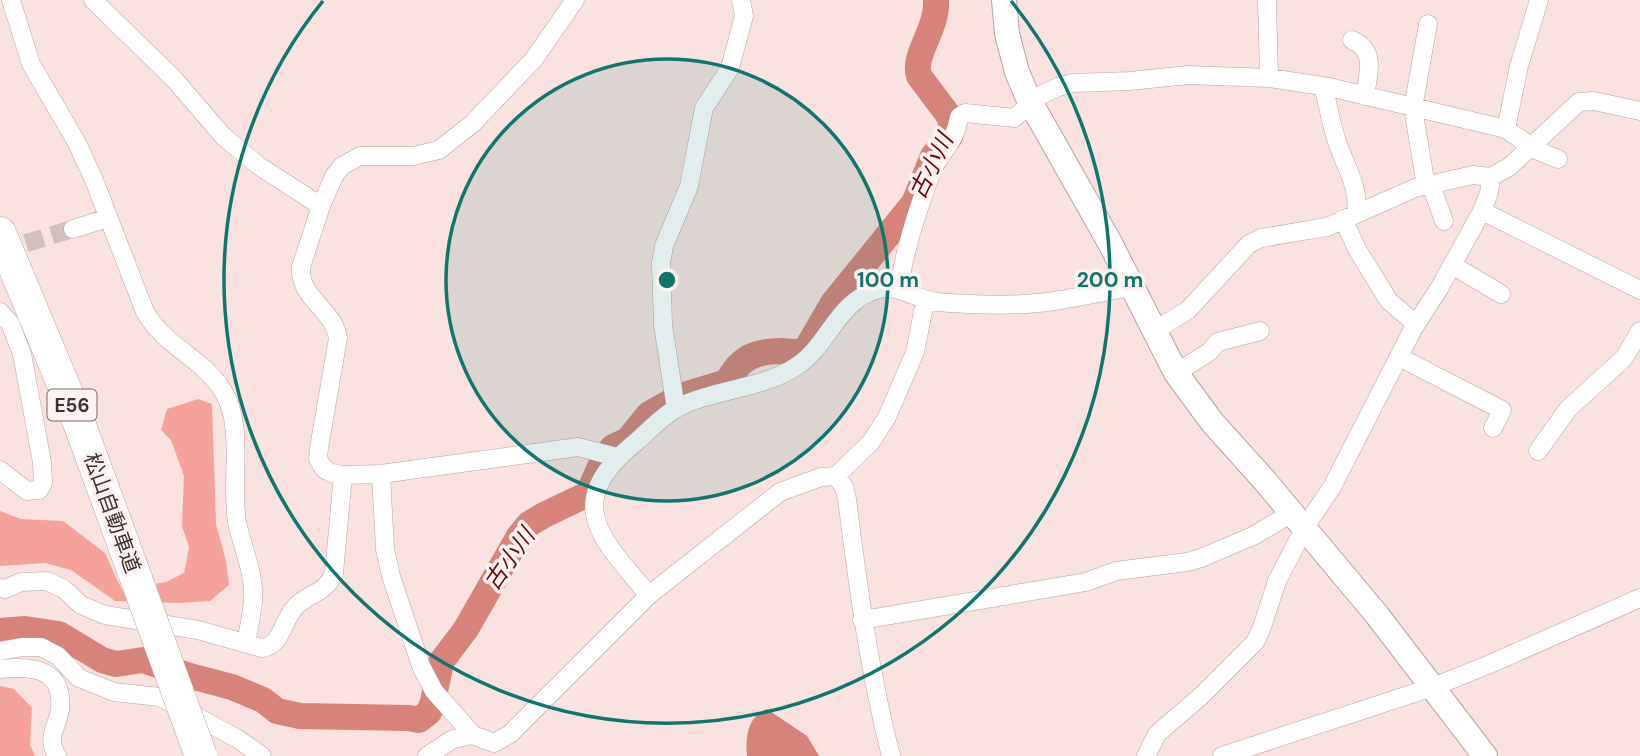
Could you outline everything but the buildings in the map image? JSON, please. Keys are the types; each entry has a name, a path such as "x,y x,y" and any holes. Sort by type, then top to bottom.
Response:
{"highway":[{"name":"松山自動車道","path":"0,233 78,420 201,756"}],"street":[{"path":"11,0 32,64 77,143 94,180 145,312 154,328 166,340 212,374 231,404 234,417 237,520 253,599 246,642"},
{"path":"93,0 174,79 223,135 259,166 321,206"},
{"path":"575,0 534,59 473,123 439,150 413,156 360,156 349,160 334,176 321,206 301,267 300,278 308,295 337,327 336,355 318,459 324,469 331,473 381,474 578,447 617,457"},
{"path":"676,409 663,325 661,263 664,246 689,186 704,108 730,68 744,16 741,0"},
{"path":"1004,0 1007,34 1017,72 1133,287 1176,373 1212,422 1298,520 1433,687 1485,756"},
{"path":"1267,0 1269,78"},
{"path":"1506,130 1519,66 1539,0"},
{"path":"1428,24 1413,108 1428,185 1444,221"},
{"path":"1352,40 1364,46 1368,53 1365,96"},
{"path":"899,289 909,241 931,174 940,155 953,140 959,117 973,113 1004,119 1014,118 1041,95 1073,83 1188,75 1269,78 1365,96 1506,130 1530,146 1558,159"},
{"path":"1323,87 1334,134 1356,190 1350,216 1358,251 1389,301 1416,324"},
{"path":"1154,331 1188,310 1249,244 1261,238 1327,227 1415,188 1473,175 1491,177 1509,167 1579,102 1613,104 1640,110"},
{"path":"862,620 1086,582 1116,571 1187,562 1298,520 1332,487 1416,324 1482,211 1489,193 1491,177"},
{"path":"1482,211 1640,290"},
{"path":"73,229 108,218"},
{"path":"1452,265 1501,294"},
{"path":"649,594 614,554 595,522 593,508 604,472 617,457 676,409 796,367 815,349 832,323 847,308 876,290 899,289 925,301 997,304 1052,301 1133,287"},
{"path":"381,474 385,549 391,576 421,666 433,691 472,735 494,743 510,734 649,594 780,492 821,477 836,476 871,442 887,417 915,352 925,301"},
{"path":"0,312 10,323 22,354 42,462 43,483 39,491 27,491 0,470"},
{"path":"1176,373 1209,352 1217,342 1260,331"},
{"path":"1538,451 1568,410 1625,358 1640,331"},
{"path":"1399,357 1502,410 1493,428"},
{"path":"0,588 5,589 21,582 47,580 64,589 80,605 105,615 198,630 262,648 272,646 278,640 286,618 296,606 329,583 334,573 343,475"},
{"path":"836,476 844,487 847,499 862,620 875,693 891,756"},
{"path":"1146,756 1157,734 1201,696 1255,642 1298,520"},
{"path":"1222,756 1433,687 1640,598"},
{"path":"0,651 41,647 58,656 79,678 114,692 160,697 238,739 262,756"},
{"path":"0,668 41,669 52,680 59,693 60,710 52,733 51,746 57,756"},
{"path":"427,756 453,739 472,735"}],"shaded area":[{"path":"198,399 212,404 216,524 229,585 210,601 115,601 71,570 45,563 0,566 0,511 21,519 63,521 105,553 122,590 166,582 184,573 189,547 182,526 184,476 171,440 161,430 167,409"},
{"path":"0,686 14,689 32,708 30,745 35,756 0,756"},
{"path":"767,709 807,736 819,756 747,756 749,728 756,717"}],"waterway":[{"name":"古小川","path":"0,631 25,629 59,634 102,660 116,664 143,660 232,687 263,700 277,711 300,716 419,720 429,712 433,702 441,662 466,629 519,536 529,524 588,494 603,460 613,447 628,440 649,414 681,396 727,382 737,367 756,354 805,351 833,303 914,203 933,156 950,137 949,116 919,76 918,68 936,11 936,0"}],"tunnel":[{"path":"0,251 73,229"}]}
